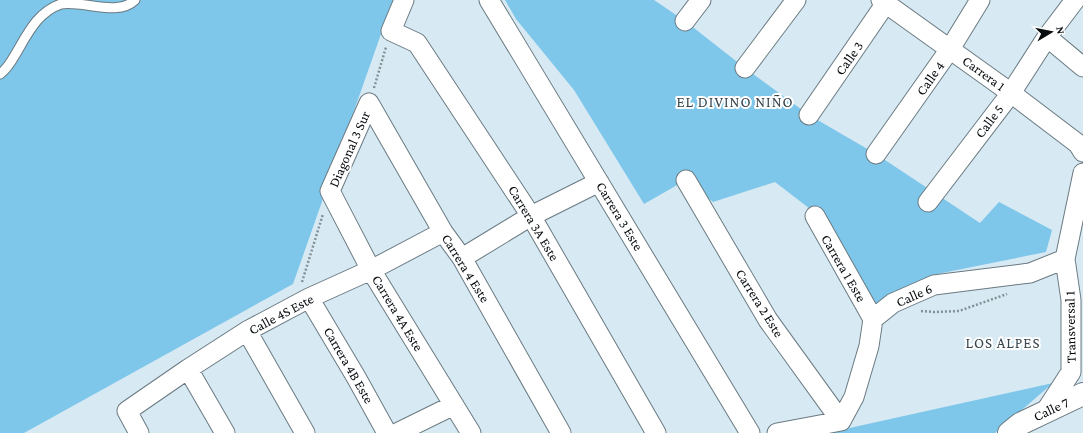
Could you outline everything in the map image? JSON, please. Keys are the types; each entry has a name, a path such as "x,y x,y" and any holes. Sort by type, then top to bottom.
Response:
{"main road":[{"name":"Calle 7","path":"1014,428 1083,394"}],"street":[{"path":"391,31 404,0"},
{"name":"Carrera 3 Este","path":"489,0 750,433"},
{"path":"685,20 701,0"},
{"path":"745,68 796,0"},
{"name":"Calle 4","path":"876,154 950,49 980,0"},
{"name":"Calle 5","path":"928,202 1011,93 1047,37 1075,0"},
{"name":"Carrera 1","path":"885,1 1078,144 1083,152"},
{"name":"Calle 3","path":"809,115 885,1"},
{"name":"Carrera 3A Este","path":"391,31 417,43 531,216 656,433"},
{"path":"1047,37 1083,66"},
{"name":"Diagonal 3 Sur","path":"330,191 369,103"},
{"name":"Carrera 4 Este","path":"369,103 443,232 462,258 561,433"},
{"path":"1065,259 1083,172"},
{"name":"Carrera 2 Este","path":"686,180 768,320 841,421"},
{"path":"462,258 531,216 599,182"},
{"name":"Carrera 4A Este","path":"330,191 371,270 471,433"},
{"name":"Carrera 1 Este","path":"815,216 873,319"},
{"name":"Calle 4S Este","path":"139,433 127,411 188,369 247,331 309,298 371,270 443,232"},
{"name":"Calle 6","path":"873,319 893,304 934,285 1030,273 1065,259"},
{"name":"Transversal 1","path":"1045,412 1071,372 1071,300 1065,259"},
{"name":"Carrera 4B Este","path":"309,298 387,433"},
{"path":"777,433 841,421 854,396 869,346 873,319"},
{"path":"247,331 305,433"},
{"path":"188,369 225,433"},
{"path":"397,433 454,405"}],"lane":[{"path":"0,74 12,60 36,21 45,12 70,2 116,7 129,4 135,0"}],"path":[{"name":"Diagonal 3 Sur","path":"369,103 391,31"},
{"name":"Diagonal 3 Sur","path":"309,298 302,282 330,191"},
{"path":"893,304 912,310 934,312 959,311 1010,294"}],"shaded area":[{"path":"0,0 393,0 293,284 24,433 0,433"},
{"path":"505,0 654,0 685,21 745,68 809,115 876,154 980,223 999,202 1052,230 1046,252 932,275 873,305 818,215 775,182 713,202 686,180 644,204 574,90 516,19"},
{"path":"1053,383 995,433 827,433"}],"district":[{"name":"EL DIVINO NIÑO","path":"735,102"},
{"name":"LOS ALPES","path":"1003,343"}]}
